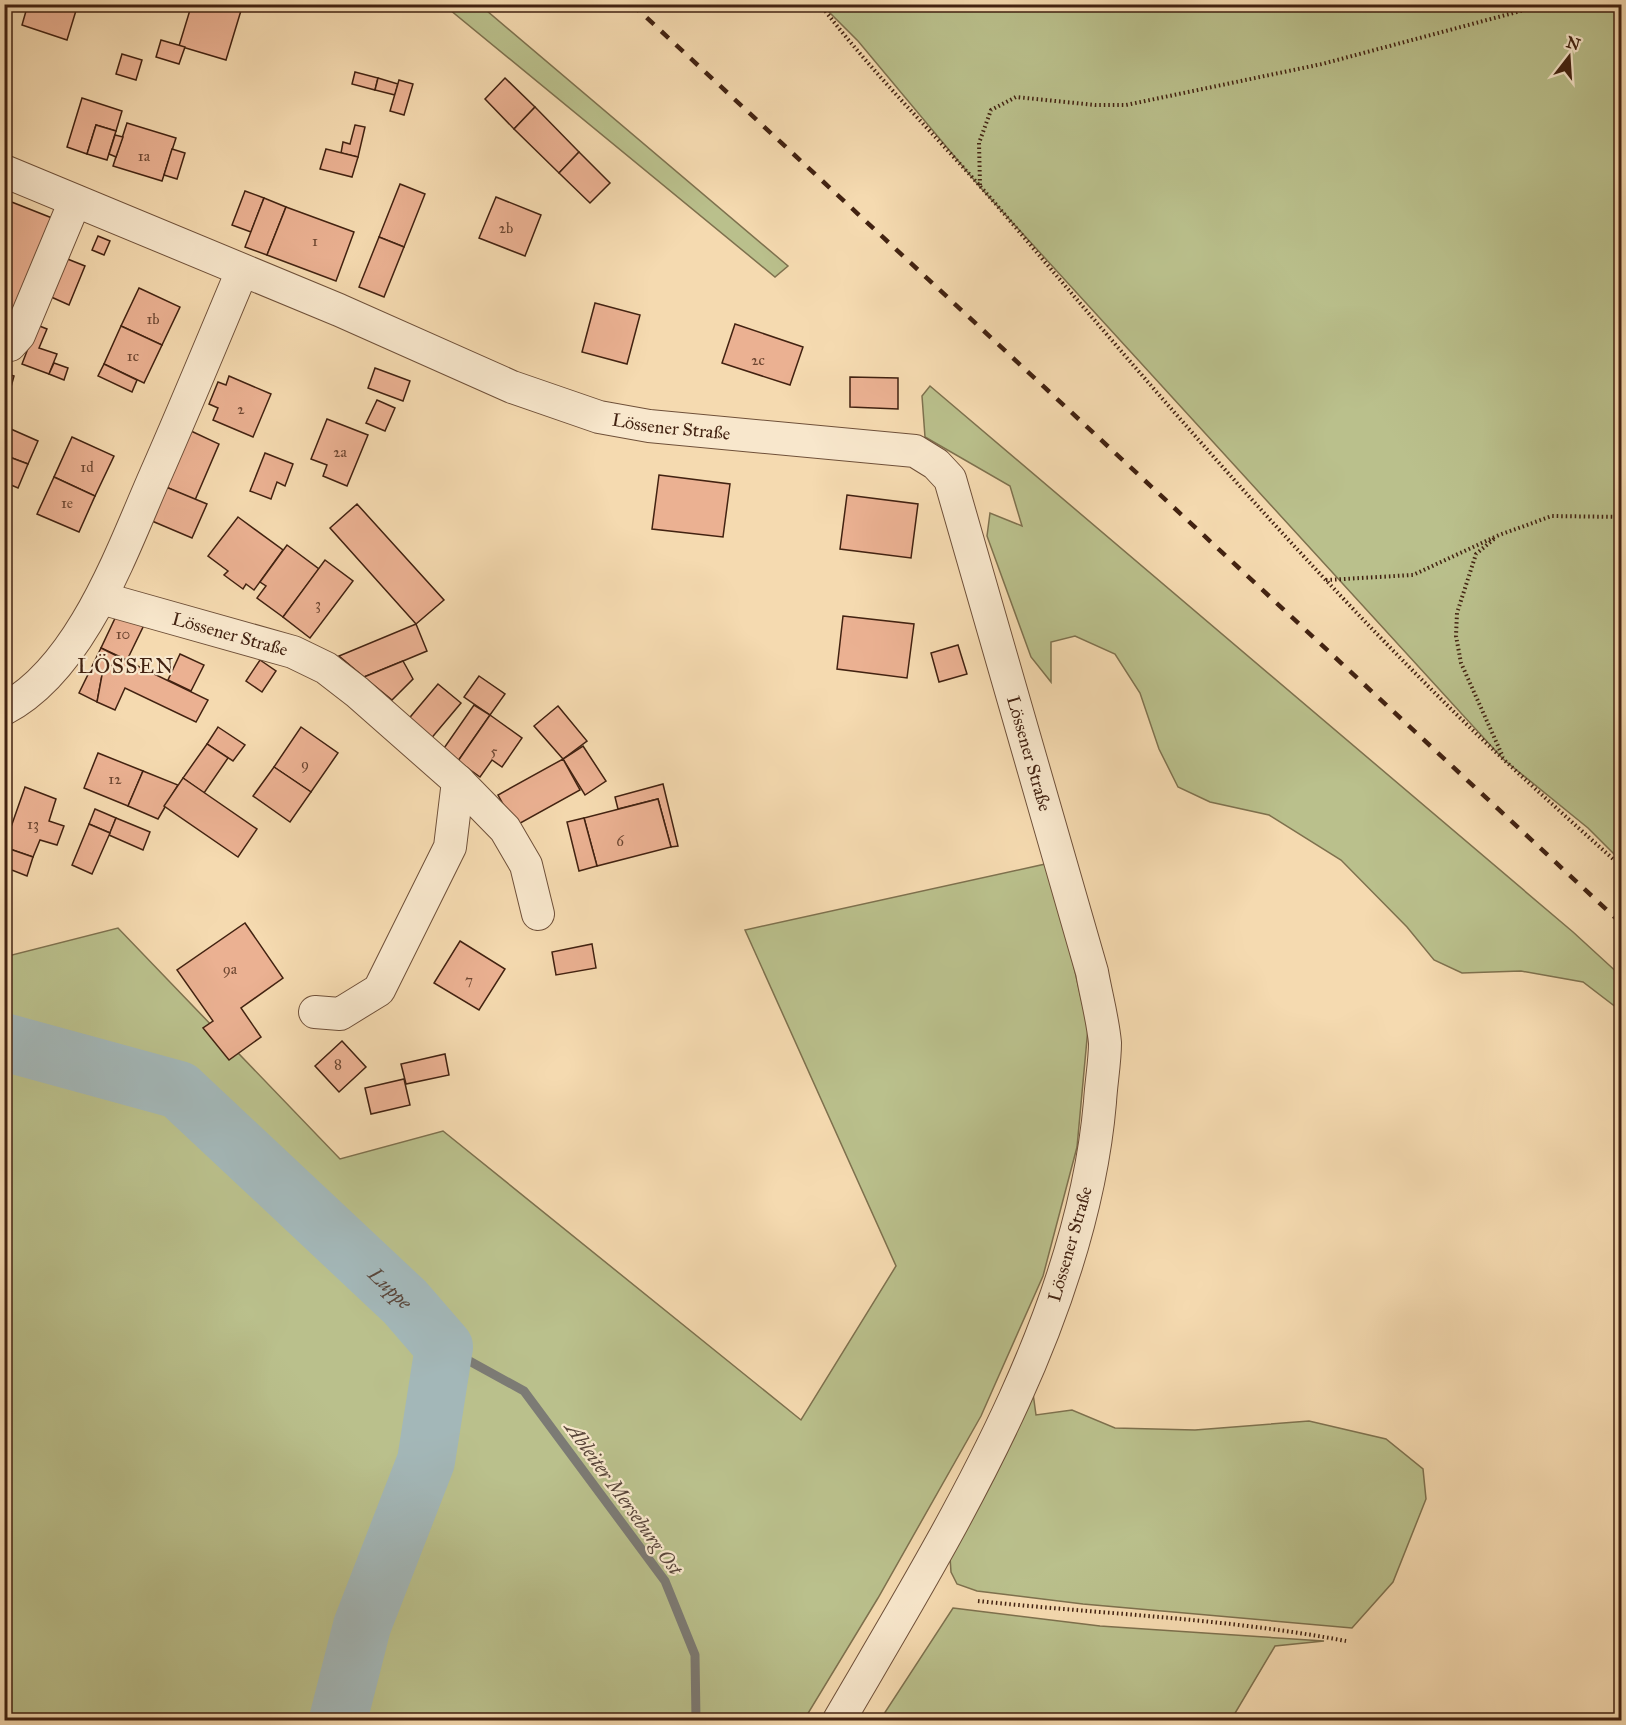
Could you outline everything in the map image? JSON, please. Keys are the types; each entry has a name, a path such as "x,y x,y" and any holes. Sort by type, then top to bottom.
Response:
{"street":[{"name":"Lössener Straße","path":"4,171 339,310 512,387 598,417 649,426 915,451 936,464 950,479 1092,972 1105,1044 1097,1129 1085,1201 1055,1304 994,1442 921,1580 839,1720"},
{"path":"4,345 10,345 19,335 75,201"},
{"path":"4,709 37,685 61,660 101,598 242,271"},
{"name":"Lössener Straße","path":"101,598 293,652 326,668 357,692 458,781 505,829 526,864 537,914"},
{"path":"315,1012 340,1014 379,990 450,847 458,781"}],"path":[{"path":"820,4 851,46 980,186 1107,336 1326,580 1444,703 1622,867"},
{"path":"980,186 979,143 991,110 1016,97 1126,105 1322,64 1547,4"},
{"path":"1326,580 1413,575 1499,535 1552,516 1622,517"},
{"path":"1499,535 1476,554 1456,613 1456,636 1461,663 1503,759"},
{"path":"978,1601 1097,1614 1274,1627 1346,1641"}],"green space":[{"path":"444,5 480,5 788,266 775,277"},
{"path":"822,5 1621,5 1621,861 1588,828 1503,759 980,187 858,41"},
{"path":"930,386 1573,932 1621,976 1621,1011 1583,982 1521,971 1462,973 1434,960 1407,927 1341,860 1269,815 1210,802 1178,787 1159,749 1140,693 1115,654 1075,636 1051,642 1051,682 1031,657 987,536 990,513 1022,526 1010,486 925,437 922,396"},
{"path":"1050,863 1088,1028 1077,1147 1043,1276 981,1416 878,1598 804,1720 5,1720 4,957 118,928 340,1159 443,1131 801,1420 896,1266 745,930"},
{"path":"1033,1393 1036,1415 1072,1410 1115,1428 1195,1430 1309,1421 1386,1439 1423,1469 1426,1499 1393,1582 1352,1628 1083,1604 977,1591 957,1584 951,1572 950,1557 1000,1466"},
{"path":"953,1608 1100,1626 1324,1641 1275,1646 1231,1720 880,1720"}],"building":[{"path":"28,4 78,4 67,40 22,25"},
{"path":"173,4 243,4 226,60 179,46 190,10"},
{"path":"161,40 185,47 179,64 156,57"},
{"path":"122,54 142,60 136,80 116,74"},
{"path":"355,72 378,78 375,90 352,84"},
{"path":"378,78 398,84 395,95 375,90"},
{"path":"505,78 535,107 514,129 485,99"},
{"path":"399,80 413,84 404,115 390,111"},
{"path":"82,98 122,111 116,131 96,125 87,154 67,147"},
{"path":"535,107 579,152 559,173 514,129"},
{"path":"127,123 176,138 162,181 113,166"},
{"path":"96,125 116,131 107,160 87,154"},
{"path":"355,125 365,127 358,157 341,153 343,142 350,144"},
{"path":"115,135 123,137 116,157 109,154"},
{"path":"172,149 185,153 177,179 164,175"},
{"path":"326,149 358,157 352,177 320,169"},
{"path":"579,152 610,183 590,203 559,173"},
{"path":"400,184 425,194 404,247 379,237"},
{"path":"245,191 264,198 251,232 232,225"},
{"path":"496,197 541,215 525,256 479,238"},
{"path":"264,198 286,207 267,255 245,247"},
{"path":"4,199 52,218 4,335"},
{"path":"286,207 354,232 336,281 267,255"},
{"path":"98,236 110,241 104,255 92,250"},
{"path":"379,237 404,247 384,297 359,287"},
{"path":"65,258 85,266 69,305 49,296"},
{"path":"139,288 180,307 162,345 121,326"},
{"path":"595,303 640,315 627,364 582,352"},
{"path":"735,324 803,347 790,385 722,363"},
{"path":"37,325 47,329 39,348 57,354 49,374 22,364"},
{"path":"121,326 162,345 144,383 104,364"},
{"path":"54,363 68,368 64,380 49,374"},
{"path":"104,364 137,380 132,392 98,376"},
{"path":"375,368 410,381 403,401 368,388"},
{"path":"4,373 14,376 4,412"},
{"path":"229,376 271,394 253,437 213,420 218,408 209,404 218,382 226,385"},
{"path":"850,377 898,378 898,409 850,407"},
{"path":"377,400 395,408 385,431 366,423"},
{"path":"327,419 368,435 347,486 323,476 327,465 311,459"},
{"path":"4,426 38,441 28,464 4,455"},
{"path":"191,431 219,444 195,500 166,487"},
{"path":"72,437 114,456 95,496 54,477"},
{"path":"265,453 293,464 285,486 277,482 271,499 250,491"},
{"path":"4,455 28,464 18,488 4,482"},
{"path":"659,475 730,484 723,537 652,529"},
{"path":"54,477 95,496 79,532 37,514"},
{"path":"166,487 207,504 192,538 152,521"},
{"path":"847,495 918,504 911,558 840,549"},
{"path":"357,504 444,600 416,624 330,528"},
{"path":"238,517 283,550 254,590 246,584 243,589 224,575 228,571 208,556"},
{"path":"287,545 319,569 283,617 257,598 266,586 260,582"},
{"path":"325,560 353,581 310,638 283,617"},
{"path":"118,612 144,625 127,660 101,648"},
{"path":"843,616 914,624 907,678 837,669"},
{"path":"416,624 427,651 403,661 364,677 339,656"},
{"path":"958,645 967,674 939,682 931,653"},
{"path":"101,648 119,657 102,675 97,702 79,693"},
{"path":"180,654 204,665 191,691 168,680"},
{"path":"119,657 208,700 196,722 125,688 115,710 97,702 102,675"},
{"path":"260,660 276,671 262,692 246,681"},
{"path":"403,661 413,679 392,700 364,677"},
{"path":"479,676 505,694 490,715 464,697"},
{"path":"438,684 461,703 429,741 406,722"},
{"path":"474,705 490,715 458,761 442,751"},
{"path":"558,706 587,741 563,759 534,726"},
{"path":"490,715 522,738 502,767 492,760 480,777 458,761"},
{"path":"218,727 245,745 233,761 207,744"},
{"path":"301,727 338,753 311,792 274,767"},
{"path":"207,744 228,758 204,793 183,778"},
{"path":"583,746 606,781 585,795 563,759"},
{"path":"98,753 143,771 128,806 84,788"},
{"path":"563,759 580,790 515,826 498,795"},
{"path":"274,767 311,792 290,822 253,796"},
{"path":"143,771 178,785 158,819 128,806"},
{"path":"183,778 257,829 238,857 164,806"},
{"path":"663,784 678,846 671,847 658,799 618,809 615,797"},
{"path":"25,787 56,799 49,821 64,826 57,845 40,840 33,857 4,847"},
{"path":"658,799 671,847 597,866 584,818"},
{"path":"95,809 116,818 110,833 89,824"},
{"path":"116,818 150,832 143,850 109,835"},
{"path":"584,818 597,866 579,871 567,822"},
{"path":"89,824 110,833 92,874 72,865"},
{"path":"4,847 33,857 27,876 4,867"},
{"path":"245,923 283,978 241,1008 261,1037 229,1060 203,1028 213,1021 177,970"},
{"path":"460,941 505,969 479,1010 434,983"},
{"path":"592,944 596,968 556,975 552,952"},
{"path":"342,1041 366,1067 339,1092 315,1066"},
{"path":"445,1054 449,1075 406,1084 401,1064"},
{"path":"404,1079 410,1105 371,1114 365,1088"}],"waterway":[{"name":"Luppe","path":"4,1042 179,1090 405,1302 444,1347 426,1461 362,1626 338,1720"},
{"name":"Ableiter Merseburg Ost","path":"444,1347 524,1391 665,1581 695,1655 696,1720"}],"railway":[{"path":"632,4 1622,924"}],"district":[{"name":"LÖSSEN","path":"126,666"}]}
